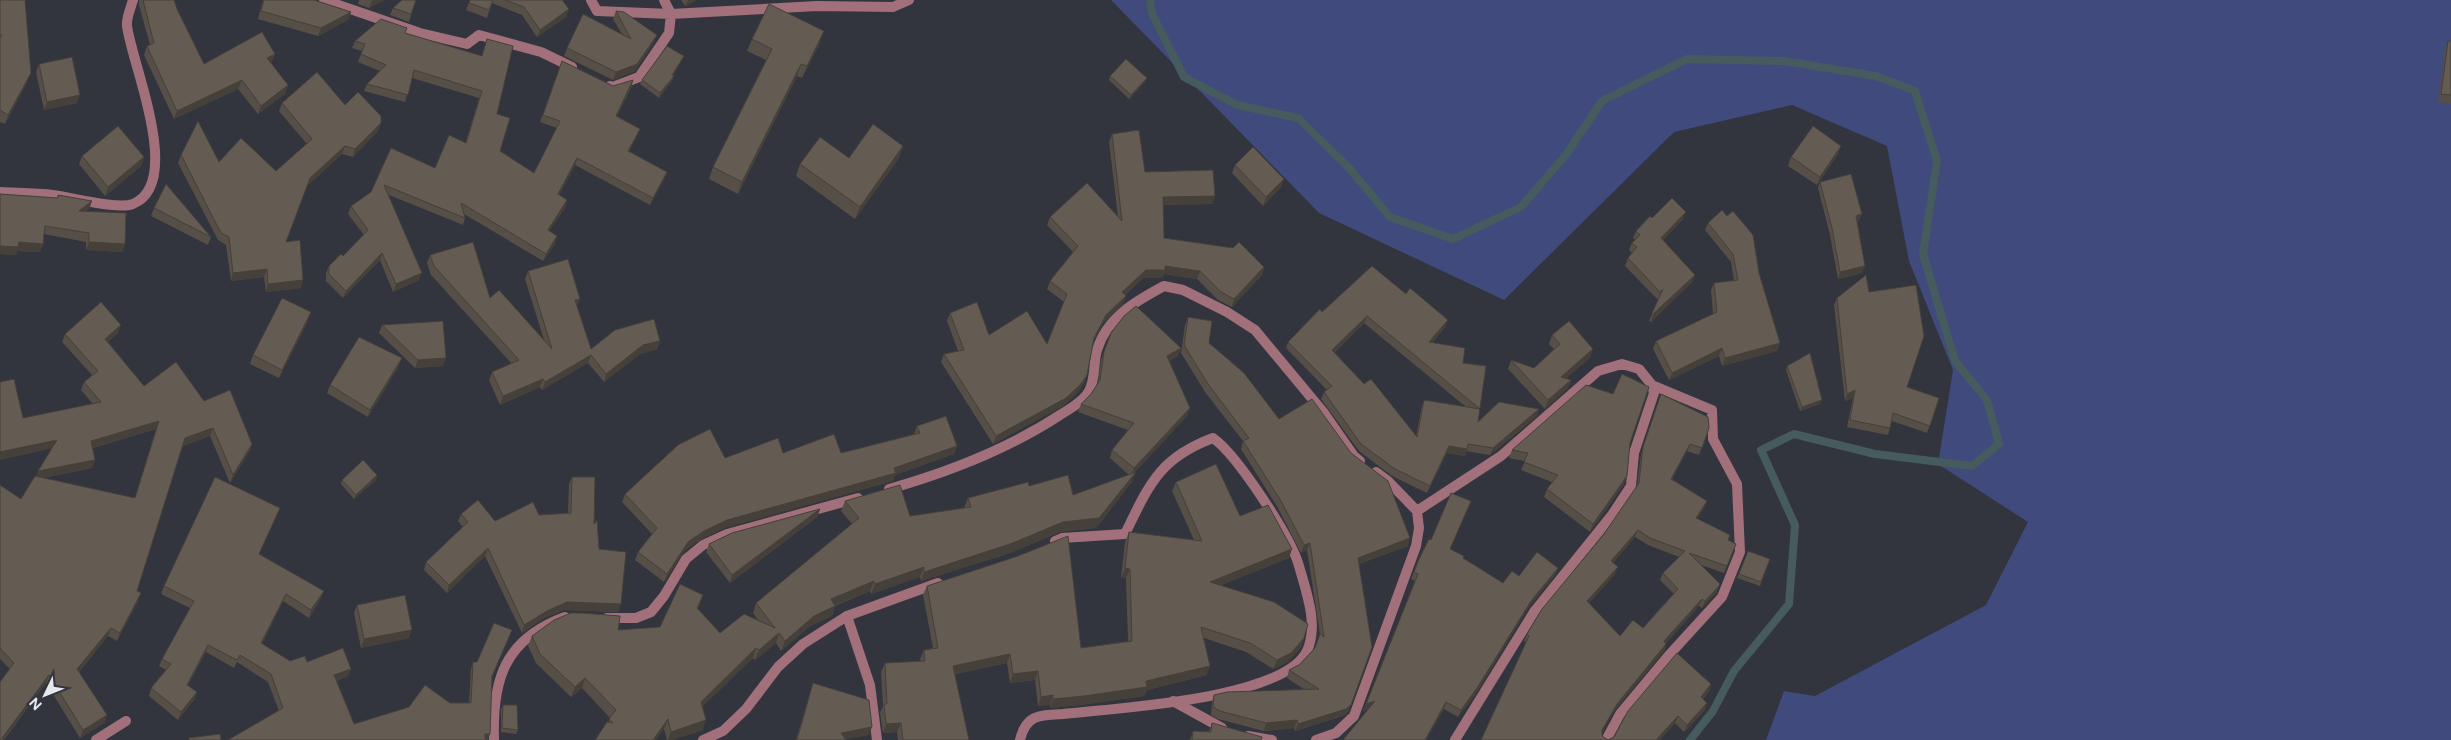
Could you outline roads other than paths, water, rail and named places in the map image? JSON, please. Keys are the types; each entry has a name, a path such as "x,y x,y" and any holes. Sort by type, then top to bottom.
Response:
{"street":[{"path":"0,192 52,195 111,205 132,204 148,192 155,176 154,140 126,23 134,0"},
{"path":"324,0 420,33 467,44 479,35 541,52 586,74"},
{"path":"591,0 597,11 671,14 817,6 893,6 909,0"},
{"path":"604,83 613,87 639,77 669,33 671,14 664,0"},
{"path":"594,617 636,618 651,612 664,596 686,559 703,546 727,534 918,481 997,451 1073,407 1089,392 1094,374 1096,351 1104,334 1118,316 1164,286 1183,290 1227,312 1255,330 1324,413 1354,456 1388,481 1416,511 1419,528 1416,546 1354,716 1336,733 1316,740"},
{"path":"1416,511 1501,456 1598,371 1622,364 1638,369 1652,385 1712,410 1713,439 1737,484 1740,552 1722,597 1670,654 1620,714 1606,740"},
{"path":"1455,740 1534,612 1612,515 1631,486 1634,453 1654,393 1652,385"},
{"path":"1020,740 1023,727 1038,715 1172,702 1229,693 1274,678 1294,665 1307,652 1312,622 1295,552 1272,513 1225,447 1213,438 1189,447 1171,459 1149,484 1126,534 1062,538 1046,545"},
{"path":"703,740 723,731 746,709 778,667 803,644 848,616 950,579"},
{"path":"494,740 496,688 502,670 512,653 528,635 549,623 568,616 576,616"},
{"path":"848,616 870,685 877,740"},
{"path":"1172,702 1215,725 1272,740"},
{"path":"96,740 126,721"}],"waterway":[{"path":"1150,0 1152,14 1184,77 1237,105 1298,118 1350,169 1390,217 1453,239 1521,207 1565,156 1602,101 1687,59 1784,61 1876,76 1915,91 1937,161 1923,254 1955,361 1987,400 1999,444 1972,466 1875,454 1794,434 1761,450 1795,525 1789,604 1734,671 1713,711 1690,740"}]}
